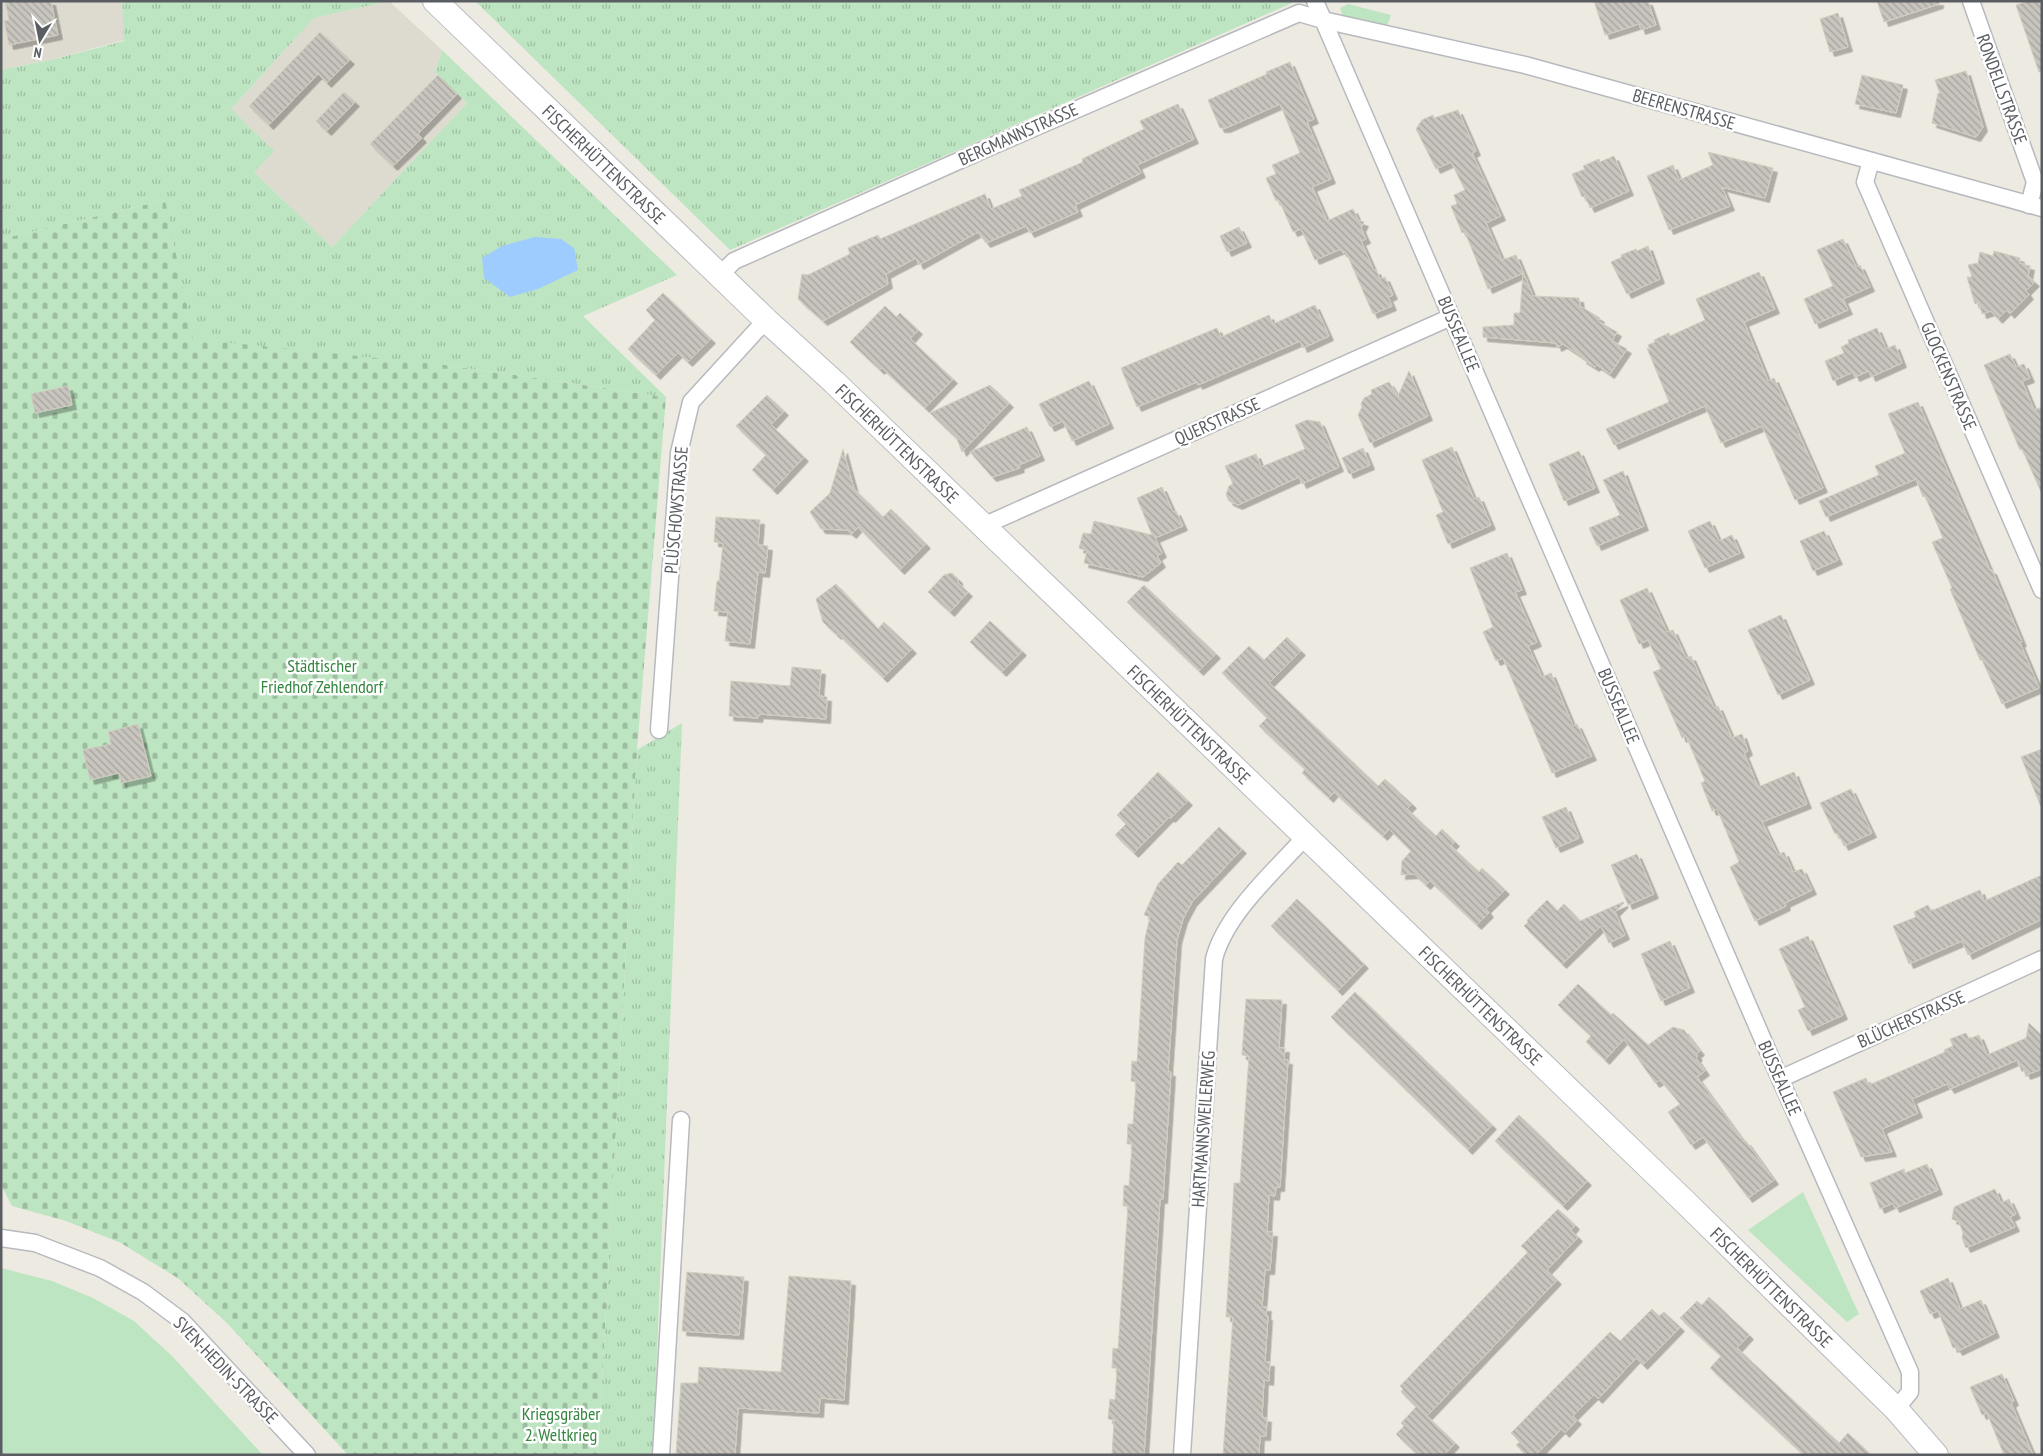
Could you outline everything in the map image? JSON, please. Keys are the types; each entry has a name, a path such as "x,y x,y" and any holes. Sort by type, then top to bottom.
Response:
{"street":[{"name":"FISCHERHÜTTENSTRASSE","path":"435,1 1306,836 1896,1408 1936,1455"},
{"name":"BUSSEALLEE","path":"1315,1 1780,1078 1910,1372 1910,1392 1896,1408"},
{"name":"RONDELLSTRASSE","path":"1971,1 2035,182 2036,207"},
{"name":"BERGMANNSTRASSE","path":"720,275 734,262 983,150 1299,12 1323,20"},
{"name":"BEERENSTRASSE","path":"1323,20 1525,65 2036,207"},
{"name":"GLOCKENSTRASSE","path":"1870,161 1865,182 2042,590"},
{"name":"QUERSTRASSE","path":"983,526 1451,317"},
{"name":"PLÜSCHOWSTRASSE","path":"660,730 679,453 691,402 766,320"},
{"name":"HARTMANNSWEILERWEG","path":"1182,1455 1214,959 1218,943 1236,913 1306,836"},
{"name":"BLÜCHERSTRASSE","path":"1780,1078 2042,960"},
{"path":"662,1455 681,1120"},
{"name":"SVEN-HEDIN-STRASSE","path":"1,1238 34,1243 100,1268 143,1292 182,1321 307,1455"}],"shaded area":[{"path":"1,1 122,1 124,40 54,59 1,70"},
{"path":"389,1 442,50 435,72 467,103 332,247 254,172 231,109 314,18"}],"green space":[{"path":"122,1 389,1 314,18 231,109 274,151 254,172 332,247 467,103 435,72 442,50 677,275 583,316 666,397 445,365 193,339 165,200 1,239 1,70 55,59 124,41"},
{"path":"475,1 1291,1 1292,3 730,250"},
{"path":"1348,4 1391,15 1387,26 1343,16 1340,8"},
{"name":"Städtischer Friedhof Zehlendorf","path":"165,200 445,365 666,397 637,750 598,1455 348,1455 227,1323 179,1279 121,1243 66,1221 12,1206 1,1185 1,239"},
{"path":"682,723 653,1455 598,1455 637,750"},
{"path":"1803,1192 1859,1314 1847,1322 1748,1230"},
{"path":"1,1268 52,1281 93,1298 134,1321 172,1356 263,1455 1,1455"}],"water":[{"path":"535,237 561,239 574,248 578,270 538,289 510,297 484,278 482,258 502,246"}],"building":[{"path":"5,1 51,1 58,35 9,45 4,21 9,20"},
{"path":"1594,1 1648,1 1656,25 1641,30 1639,24 1605,35"},
{"path":"1877,1 1939,1 1939,4 1884,22"},
{"path":"2029,1 2042,1 2042,72 2039,72 2016,5"},
{"path":"1838,13 1848,47 1830,52 1820,19"},
{"path":"320,32 350,60 327,83 318,74 269,125 249,106"},
{"path":"1290,62 1314,119 1307,122 1331,179 1312,187 1327,221 1353,209 1358,220 1364,222 1361,228 1366,239 1361,241 1374,271 1376,270 1380,279 1385,277 1393,295 1388,297 1392,306 1373,314 1346,252 1343,253 1341,249 1315,260 1301,229 1293,232 1279,200 1276,201 1266,178 1276,174 1272,165 1300,153 1280,104 1226,128 1220,128 1208,100"},
{"path":"1966,71 1983,127 1976,137 1932,123 1938,93 1940,94 1935,80"},
{"path":"438,75 457,94 418,134 422,138 393,166 370,144"},
{"path":"1862,75 1903,85 1896,113 1855,104"},
{"path":"344,92 355,102 327,131 316,121"},
{"path":"1178,104 1194,139 1137,165 1141,173 1075,205 1078,212 1030,233 1026,226 986,243 978,232 919,265 916,258 886,274 888,284 823,321 798,299 802,274 808,275 850,254 848,248 878,235 880,239 985,194 991,209 1022,196 1019,190 1083,162 1082,159 1144,129 1140,121"},
{"path":"1458,110 1476,151 1472,153 1501,216 1486,223 1502,260 1516,255 1533,296 1579,298 1580,306 1600,318 1598,321 1617,332 1612,341 1627,349 1610,374 1597,365 1595,367 1582,359 1583,357 1563,344 1557,347 1556,343 1483,337 1483,327 1514,325 1514,313 1520,313 1523,273 1488,289 1465,232 1462,233 1451,206 1457,204 1454,195 1465,190 1451,162 1436,169 1416,129 1422,120 1433,115 1434,118"},
{"path":"1708,152 1773,168 1765,198 1722,187 1730,206 1669,230 1647,176 1673,165 1679,180 1713,165"},
{"path":"1614,156 1629,191 1590,208 1585,196 1582,197 1572,174 1585,169 1583,166 1599,159 1600,162"},
{"path":"1239,227 1247,243 1227,252 1220,236"},
{"path":"1843,239 1856,267 1860,265 1870,287 1843,299 1848,310 1815,324 1804,299 1833,286 1817,250"},
{"path":"1648,246 1660,279 1627,294 1611,262 1622,257 1621,255"},
{"path":"1994,251 2020,258 2019,263 2030,266 2028,276 2035,282 2026,291 2029,295 2010,314 2007,310 1998,319 1991,311 1982,314 1979,302 1975,304 1967,277 1972,277 1968,265 1978,263 1980,252 1993,256"},
{"path":"1759,272 1775,309 1744,322 1768,381 1774,378 1823,488 1795,500 1762,426 1721,443 1705,406 1614,445 1606,429 1669,402 1647,348 1650,350 1648,345 1669,333 1670,336 1705,320 1696,299"},
{"path":"663,293 711,339 688,362 678,353 656,375 628,349 655,320 646,310"},
{"path":"1315,305 1329,336 1303,348 1300,341 1198,385 1197,382 1137,407 1121,368 1217,328 1221,337 1269,315 1273,324"},
{"path":"885,306 896,317 900,313 918,330 910,339 953,379 925,408 882,368 880,370 850,342"},
{"path":"1877,328 1886,349 1895,345 1902,363 1871,377 1869,371 1855,377 1853,372 1833,381 1825,361 1844,353 1841,347 1849,343 1848,340"},
{"path":"2010,354 2016,367 2024,364 2030,378 2022,381 2034,410 2042,407 2042,494 2022,449 2020,450 1984,365"},
{"path":"1409,371 1428,416 1370,443 1358,415 1364,398 1372,394 1371,390 1389,382 1398,396"},
{"path":"1089,381 1109,424 1072,441 1063,421 1050,427 1039,404"},
{"path":"990,385 1009,403 962,452 957,439 930,413"},
{"path":"68,386 72,405 35,413 31,394"},
{"path":"767,395 784,411 771,425 804,457 773,490 752,470 766,455 736,426"},
{"path":"1918,402 1990,570 1992,570 2039,688 2002,704 1982,660 1980,660 1932,542 1943,538 1916,479 1826,517 1819,501 1879,475 1875,466 1905,453 1888,414"},
{"path":"1307,420 1320,422 1339,467 1302,484 1299,477 1238,505 1229,501 1226,495 1229,486 1233,484 1225,466 1256,454 1261,467 1305,449 1295,425"},
{"path":"1027,427 1040,456 1019,465 1020,468 992,477 970,452"},
{"path":"1452,447 1474,499 1479,497 1491,525 1448,544 1436,515 1443,512 1422,460"},
{"path":"1363,448 1370,465 1349,474 1342,458"},
{"path":"843,449 854,489 883,517 891,509 926,544 900,570 858,527 852,534 847,530 821,529 810,512 830,493"},
{"path":"1579,451 1595,488 1564,501 1549,464"},
{"path":"1623,471 1644,526 1597,546 1589,528 1620,515 1603,480"},
{"path":"1162,487 1173,512 1176,511 1183,526 1155,538 1162,553 1157,556 1161,563 1143,577 1084,563 1087,551 1079,548 1083,533 1091,534 1094,521 1152,535 1137,498"},
{"path":"716,517 760,520 758,545 768,546 765,573 758,572 750,644 725,641 728,612 714,611 723,543 714,542"},
{"path":"1710,521 1719,541 1732,535 1740,553 1705,568 1688,531"},
{"path":"1824,531 1838,560 1813,571 1800,541"},
{"path":"1507,553 1522,590 1515,592 1537,642 1528,646 1542,677 1551,673 1573,726 1577,724 1592,756 1552,773 1503,658 1496,661 1483,632 1493,627 1470,568"},
{"path":"952,573 958,579 958,583 968,592 950,612 928,592 944,575"},
{"path":"836,584 878,629 884,622 912,649 883,678 823,622 816,599"},
{"path":"1144,585 1216,654 1199,671 1127,602"},
{"path":"1647,588 1667,632 1673,630 1686,658 1691,656 1714,708 1718,706 1732,738 1742,734 1748,751 1744,753 1758,787 1794,772 1807,804 1762,822 1778,855 1784,852 1793,872 1802,869 1812,890 1785,903 1786,906 1755,921 1730,867 1739,862 1717,809 1712,811 1701,783 1705,781 1686,736 1682,738 1653,672 1661,669 1648,640 1639,644 1620,600"},
{"path":"1781,615 1810,680 1778,695 1748,630"},
{"path":"990,621 1022,651 1002,672 970,642"},
{"path":"1287,637 1301,651 1269,683 1378,786 1385,779 1412,804 1407,809 1436,836 1442,829 1455,842 1451,846 1479,872 1482,868 1505,890 1486,909 1489,913 1477,925 1430,881 1426,885 1414,874 1401,875 1402,861 1411,851 1389,829 1383,836 1334,792 1329,798 1302,773 1305,769 1259,726 1267,718 1222,673 1249,646 1264,660"},
{"path":"792,667 821,670 819,696 827,697 826,719 759,714 758,718 729,716 731,681 790,686"},
{"path":"138,724 151,776 121,783 119,773 90,780 83,750 111,744 108,732"},
{"path":"2042,749 2042,807 2041,807 2021,757"},
{"path":"1158,772 1188,801 1171,818 1169,817 1134,853 1115,835 1126,824 1117,815"},
{"path":"1851,789 1872,833 1844,846 1838,833 1835,834 1820,803"},
{"path":"1566,807 1579,838 1556,848 1542,817"},
{"path":"1219,827 1242,849 1192,902 1183,919 1177,940 1168,1072 1171,1072 1163,1199 1160,1199 1144,1455 1112,1455 1114,1420 1108,1419 1110,1399 1115,1400 1117,1368 1112,1368 1113,1348 1118,1349 1128,1206 1123,1206 1124,1185 1129,1186 1132,1144 1127,1144 1128,1124 1133,1124 1136,1082 1131,1081 1132,1061 1137,1062 1145,938 1150,917 1144,915 1158,884 1178,862 1182,865"},
{"path":"1637,854 1654,894 1628,905 1611,865"},
{"path":"2042,875 2042,919 1968,955 1962,941 1909,964 1893,926 1916,917 1914,912 1928,905 1931,911 1980,890 1984,901"},
{"path":"1297,899 1364,964 1338,991 1271,926"},
{"path":"1547,900 1557,911 1564,904 1580,921 1623,902 1615,912 1625,935 1609,943 1601,926 1562,964 1524,926 1528,922 1527,920"},
{"path":"1808,936 1843,1015 1808,1031 1798,1010 1805,1007 1779,949"},
{"path":"1670,941 1690,988 1661,1001 1641,954"},
{"path":"1578,984 1611,1015 1613,1013 1648,1045 1673,1027 1684,1030 1700,1051 1696,1054 1698,1056 1696,1058 1705,1071 1697,1077 1774,1180 1748,1198 1703,1137 1691,1145 1668,1112 1680,1104 1660,1080 1655,1083 1624,1039 1605,1060 1586,1042 1591,1036 1558,1005"},
{"path":"1355,992 1492,1125 1468,1150 1331,1017"},
{"path":"1246,999 1282,1000 1279,1048 1285,1048 1284,1060 1288,1060 1280,1187 1276,1187 1275,1196 1269,1195 1267,1232 1273,1232 1270,1270 1265,1270 1262,1307 1267,1307 1266,1316 1268,1316 1265,1362 1270,1362 1269,1381 1264,1380 1262,1417 1267,1418 1266,1436 1260,1436 1259,1455 1223,1455 1233,1317 1226,1317 1234,1183 1240,1183 1249,1056 1242,1055"},
{"path":"2029,1023 2042,1036 2042,1069 2026,1075 2024,1070 2022,1072 2017,1060 1950,1089 1947,1084 1912,1099 1918,1113 1882,1129 1892,1152 1861,1157 1833,1092 1866,1078 1869,1085 1945,1052 1944,1050 1953,1046 1950,1039 1966,1033 1969,1039 1979,1035 1987,1055 2026,1038"},
{"path":"1519,1115 1587,1181 1563,1206 1495,1141"},
{"path":"1927,1164 1938,1190 1895,1208 1893,1203 1880,1209 1870,1183 1904,1169 1905,1173"},
{"path":"1995,1189 2001,1203 2009,1199 2016,1214 2010,1217 2015,1227 1966,1248 1959,1222 1952,1219 1954,1207"},
{"path":"1558,1209 1575,1225 1571,1230 1578,1237 1547,1270 1557,1280 1427,1416 1455,1443 1444,1455 1418,1455 1396,1434 1404,1426 1401,1423 1416,1407 1401,1392 1403,1389 1400,1386 1528,1252 1521,1246"},
{"path":"687,1272 744,1277 739,1335 682,1331"},
{"path":"789,1276 851,1281 844,1400 820,1398 819,1413 738,1408 735,1455 676,1455 681,1383 698,1383 699,1367 781,1372"},
{"path":"1948,1278 1960,1309 1981,1300 1995,1333 1958,1351 1956,1347 1953,1348 1938,1311 1930,1314 1920,1291"},
{"path":"1709,1297 1749,1335 1737,1348 1839,1443 1848,1433 1871,1455 1804,1455 1710,1368 1721,1356 1680,1318 1697,1301 1702,1305"},
{"path":"1652,1309 1659,1316 1664,1312 1680,1327 1643,1365 1636,1358 1598,1399 1594,1395 1573,1416 1577,1420 1565,1433 1561,1429 1536,1455 1526,1455 1516,1445 1520,1442 1511,1433 1610,1332 1620,1341"},
{"path":"2002,1374 2014,1401 2011,1403 2033,1455 2004,1455 1987,1413 1982,1415 1970,1387"}],"park label":[{"name":"Kriegsgräber 2. Weltkrieg","path":"561,1424"}]}
